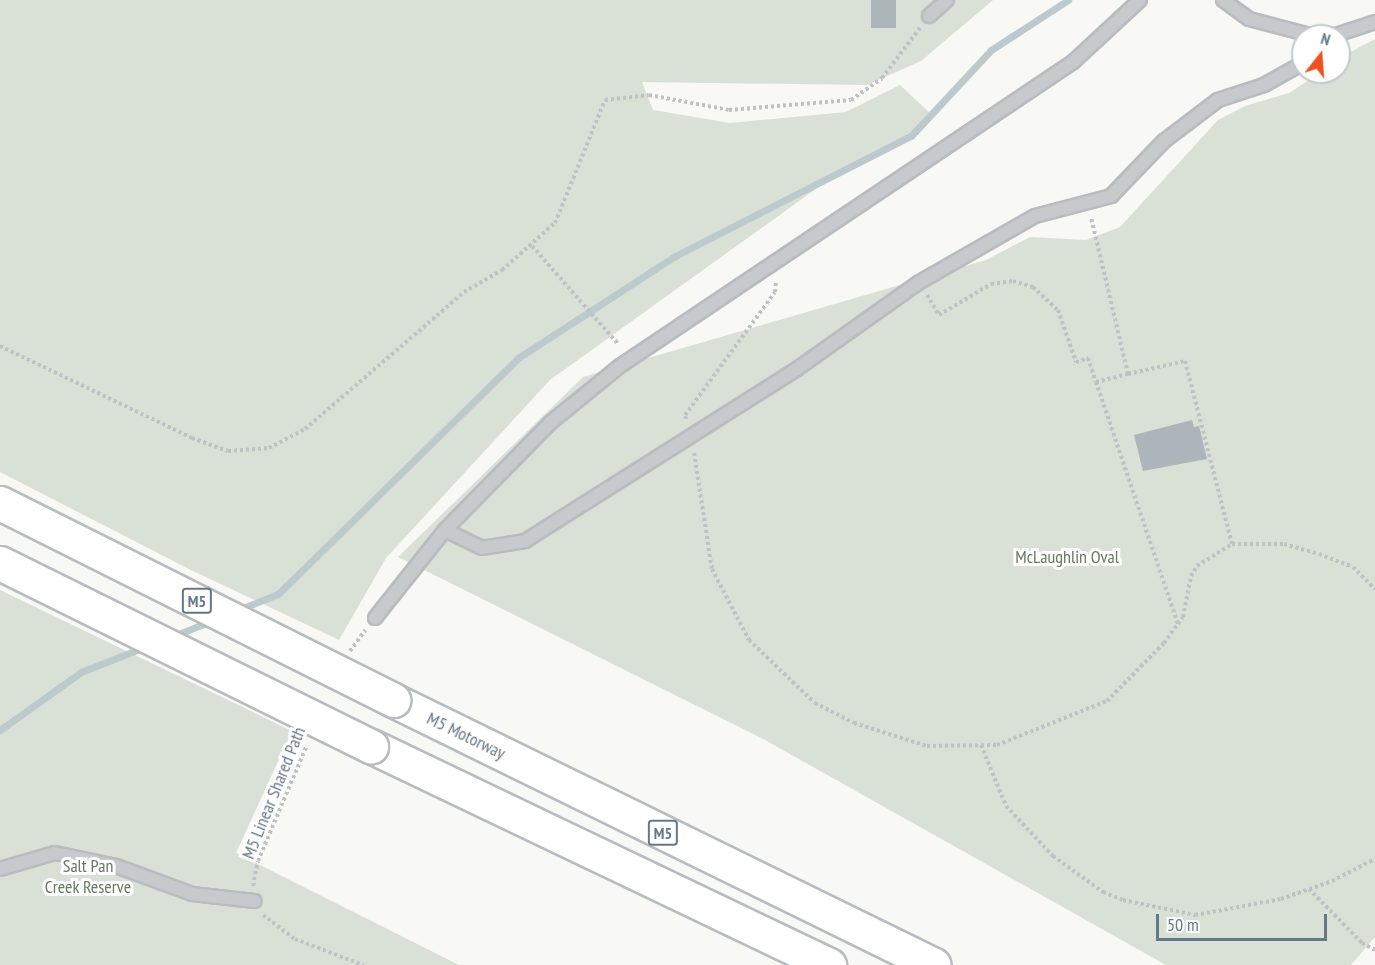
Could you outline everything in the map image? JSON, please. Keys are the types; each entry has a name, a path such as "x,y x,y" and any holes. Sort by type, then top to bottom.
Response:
{"highway":[{"name":"M5 Motorway","path":"0,503 393,700 934,965"},
{"path":"0,563 371,746 829,965"}],"lane":[{"path":"929,16 947,0"},
{"path":"375,618 445,530 550,423 620,366 1073,62 1140,0"},
{"path":"1223,0 1249,19 1291,30"},
{"path":"1351,30 1375,22"},
{"path":"445,530 482,548 525,541 797,369 918,283 1035,216 1111,195 1164,141 1218,100 1264,85 1291,70"},
{"path":"0,869 55,853 116,866 192,894 255,901"}],"path":[{"path":"0,346 192,438 228,451 250,452 269,448 305,429 464,292 502,270 532,246 555,223 606,100 649,95 729,110 851,100 882,78 929,16"},
{"path":"1088,202 1128,374"},
{"path":"532,246 615,344"},
{"path":"781,259 775,292 685,415 701,481 712,569 749,640 814,703 854,723 927,746 997,745 1107,701 1178,624 1197,566 1232,544 1284,544 1319,554 1353,567 1375,589"},
{"path":"918,283 939,315 991,284 1013,281 1032,287 1058,310 1076,362 1088,358 1178,624"},
{"path":"1096,382 1185,362 1232,544"},
{"path":"348,655 375,618"},
{"name":"M5 Linear Shared Path","path":"255,901 253,887 258,861 310,738"},
{"path":"981,745 1006,806 1053,856 1103,892 1195,915 1281,899 1310,889 1375,859"},
{"path":"1310,889 1362,943 1375,950"},
{"path":"255,901 260,911 279,930 363,965"}],"green space":[{"path":"0,0 993,0 921,61 867,85 642,82 653,110 730,123 846,112 900,85 931,114 911,136 838,173 550,380 386,558 339,640 189,569 0,472"},
{"name":"McLaughlin Oval","path":"1375,39 1375,937 1351,965 1166,965 765,740 398,557 583,377 986,260 1030,237 1086,240 1120,227 1218,120 1245,106 1289,93 1303,84 1351,84 1351,52"},
{"name":"Salt Pan Creek Reserve","path":"0,590 292,731 236,853 459,965 0,965"}],"building":[{"path":"871,0 896,0 896,28 871,28"},
{"path":"1192,420 1194,427 1199,426 1207,459 1143,471 1134,435"}],"waterway":[{"path":"238,610 278,594 518,358 675,256 911,136 991,50 1068,0"},
{"path":"171,637 211,621"},
{"path":"0,730 81,672 147,646"}]}
